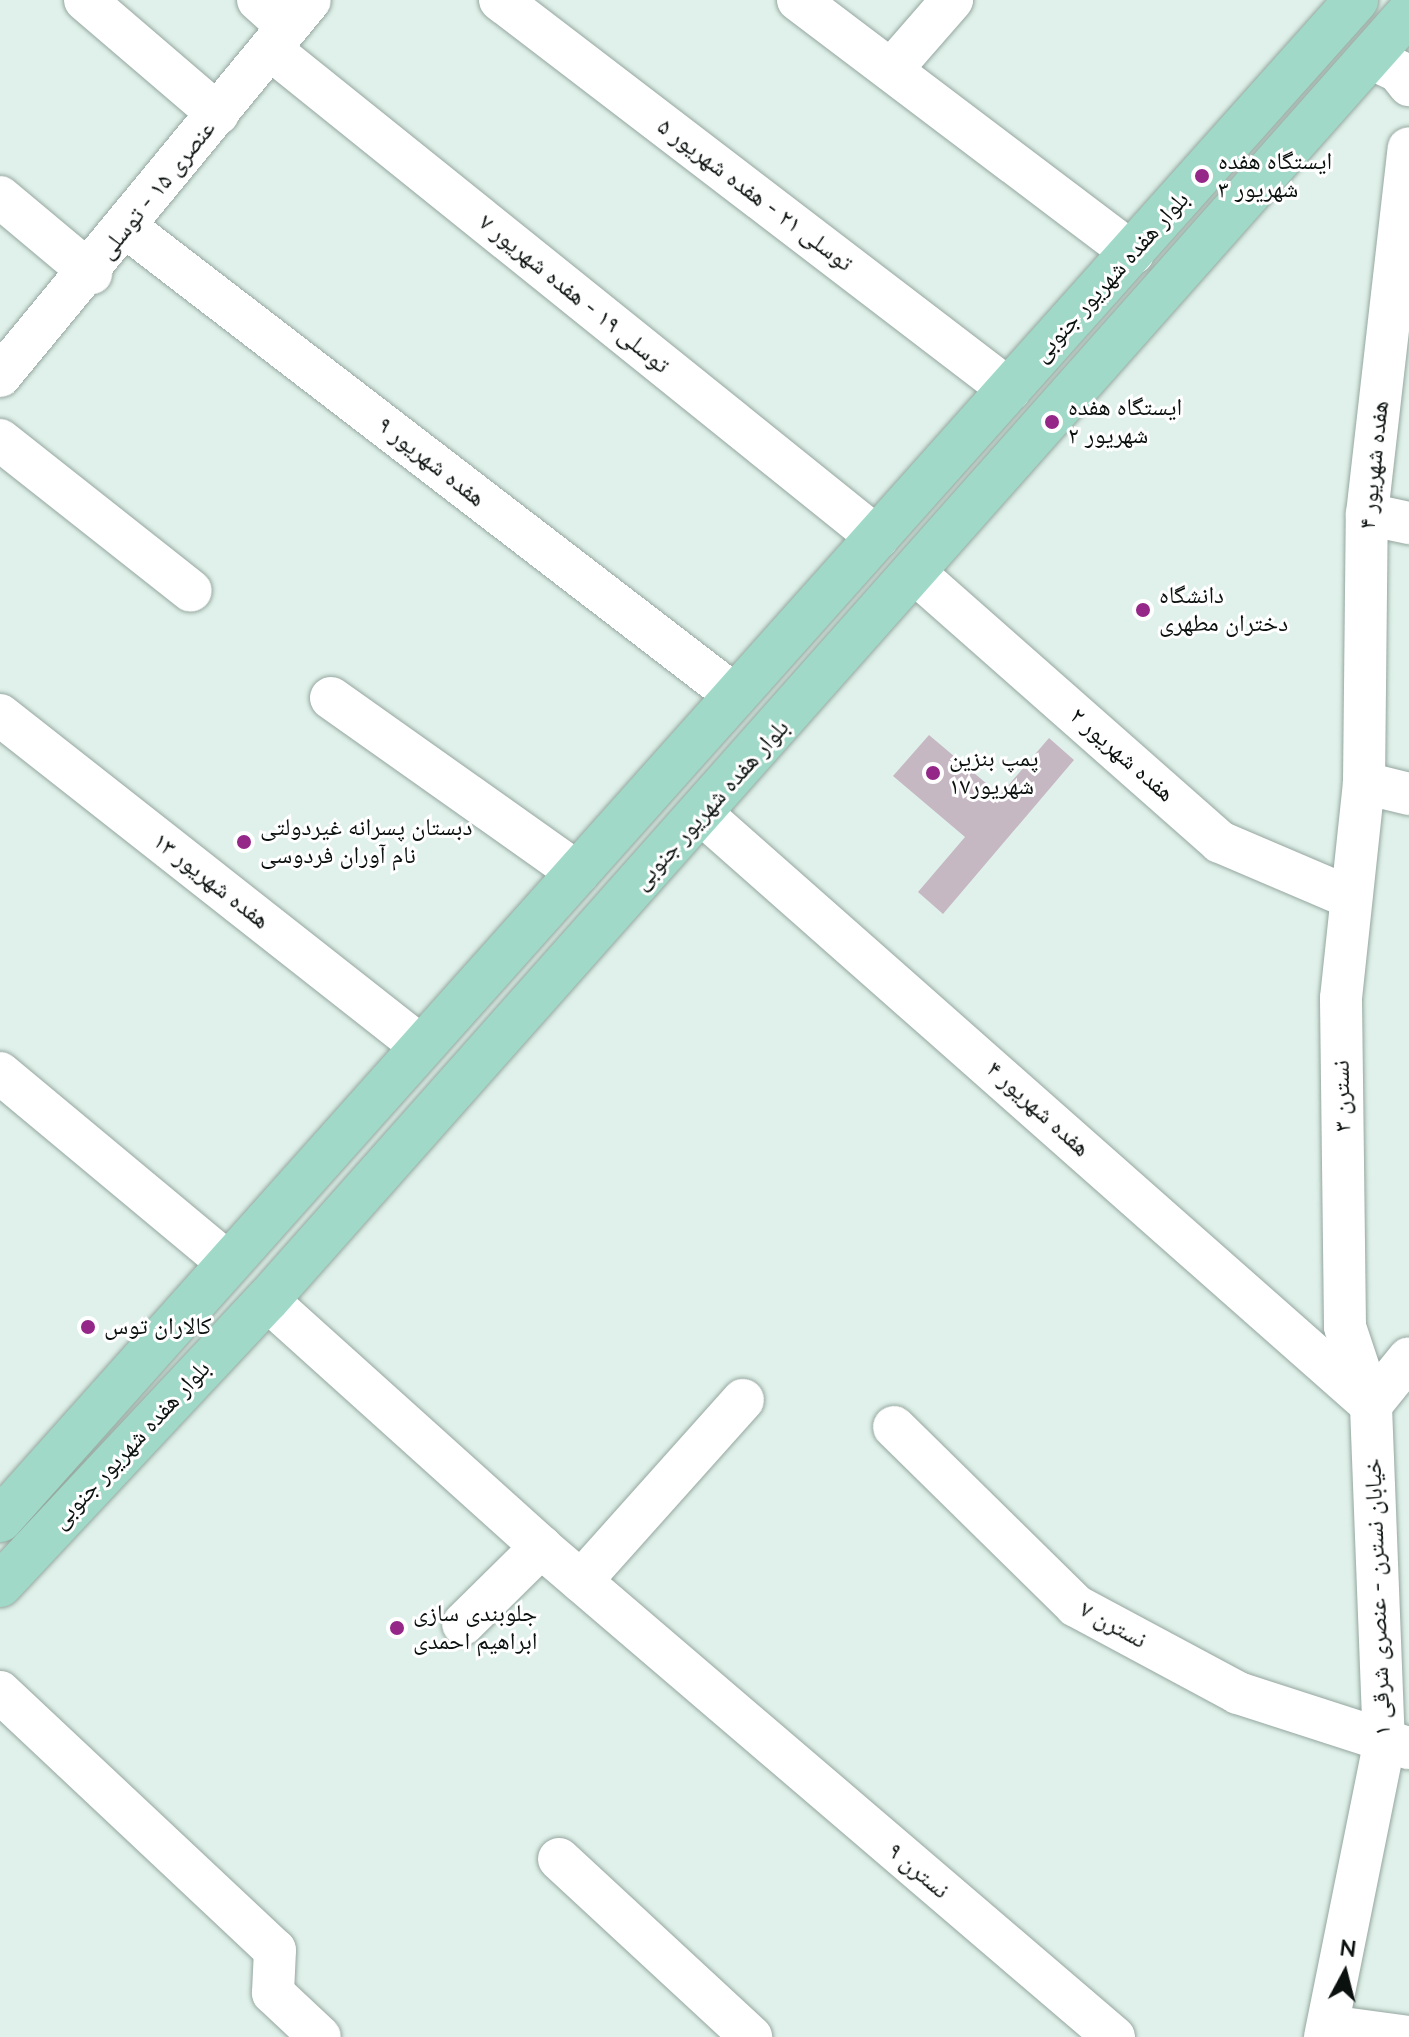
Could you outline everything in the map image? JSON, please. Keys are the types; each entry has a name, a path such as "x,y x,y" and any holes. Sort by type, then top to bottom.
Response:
{"main road":[{"name":"بلوار هفده شهریور جنوبی","path":"0,1520 1356,0"},
{"name":"بلوار هفده شهریور جنوبی","path":"0,1585 267,1300 916,574 1409,13"}],"street":[{"path":"85,0 218,114"},
{"name":"توسلی ۲۱ - هفده شهریور ۵","path":"500,0 1010,390"},
{"path":"798,0 1133,253"},
{"path":"891,70 952,0"},
{"name":"عنصری ۱۵ - توسلی","path":"0,376 91,273 218,114 281,19"},
{"name":"توسلی ۱۹ - هفده شهریور ۷","path":"281,19 878,538"},
{"path":"1370,58 1398,71 1409,85"},
{"name":"هفده شهریور ۴","path":"1364,783 1367,514 1408,173"},
{"path":"0,197 91,273"},
{"name":"هفده شهریور ۹","path":"127,228 736,696"},
{"path":"0,440 191,591"},
{"path":"1367,514 1409,523"},
{"name":"هفده شهریور ۲","path":"916,574 1220,842 1351,898"},
{"path":"331,698 578,873"},
{"name":"هفده شهریور ۱۳","path":"0,715 422,1047"},
{"path":"1364,783 1409,794"},
{"name":"نسترن ۳","path":"1364,783 1341,998 1345,1327 1390,1408"},
{"name":"هفده شهریور ۴","path":"702,814 1306,1348 1390,1408"},
{"path":"0,1073 229,1264"},
{"name":"نسترن ۹","path":"267,1300 541,1547 1114,2037"},
{"path":"1306,1348 1332,1355 1343,1346 1345,1327"},
{"path":"1390,1408 1409,1358"},
{"path":"581,1581 743,1400"},
{"name":"خیابان نسترن - عنصری شرقی ۱","path":"1326,2032 1396,1747 1390,1408"},
{"name":"نسترن ۷","path":"894,1427 1076,1606 1238,1693 1396,1747"},
{"path":"463,1624 541,1547"},
{"path":"0,1692 275,1950 273,1993 320,2037"},
{"path":"559,1859 751,2037"},
{"path":"1326,2032 1409,2037"}],"building":[{"path":"929,735 1000,795 1049,738 1074,760 943,914 918,892 965,837 893,776"}],"place":[{"name":"ایستگاه هفده شهریور ۳","path":"1202,176"},
{"name":"ایستگاه هفده شهریور ۲","path":"1052,422"},
{"name":"دانشگاه دختران مطهری","path":"1143,610"},
{"name":"پمپ بنزین ۱۷شهریور","path":"933,773"},
{"name":"دبستان پسرانه غیردولتی نام آوران فردوسی","path":"244,842"},
{"name":"كالاران توس","path":"88,1327"},
{"name":"جلوبندی سازی ابراهیم احمدی","path":"397,1628"}]}
